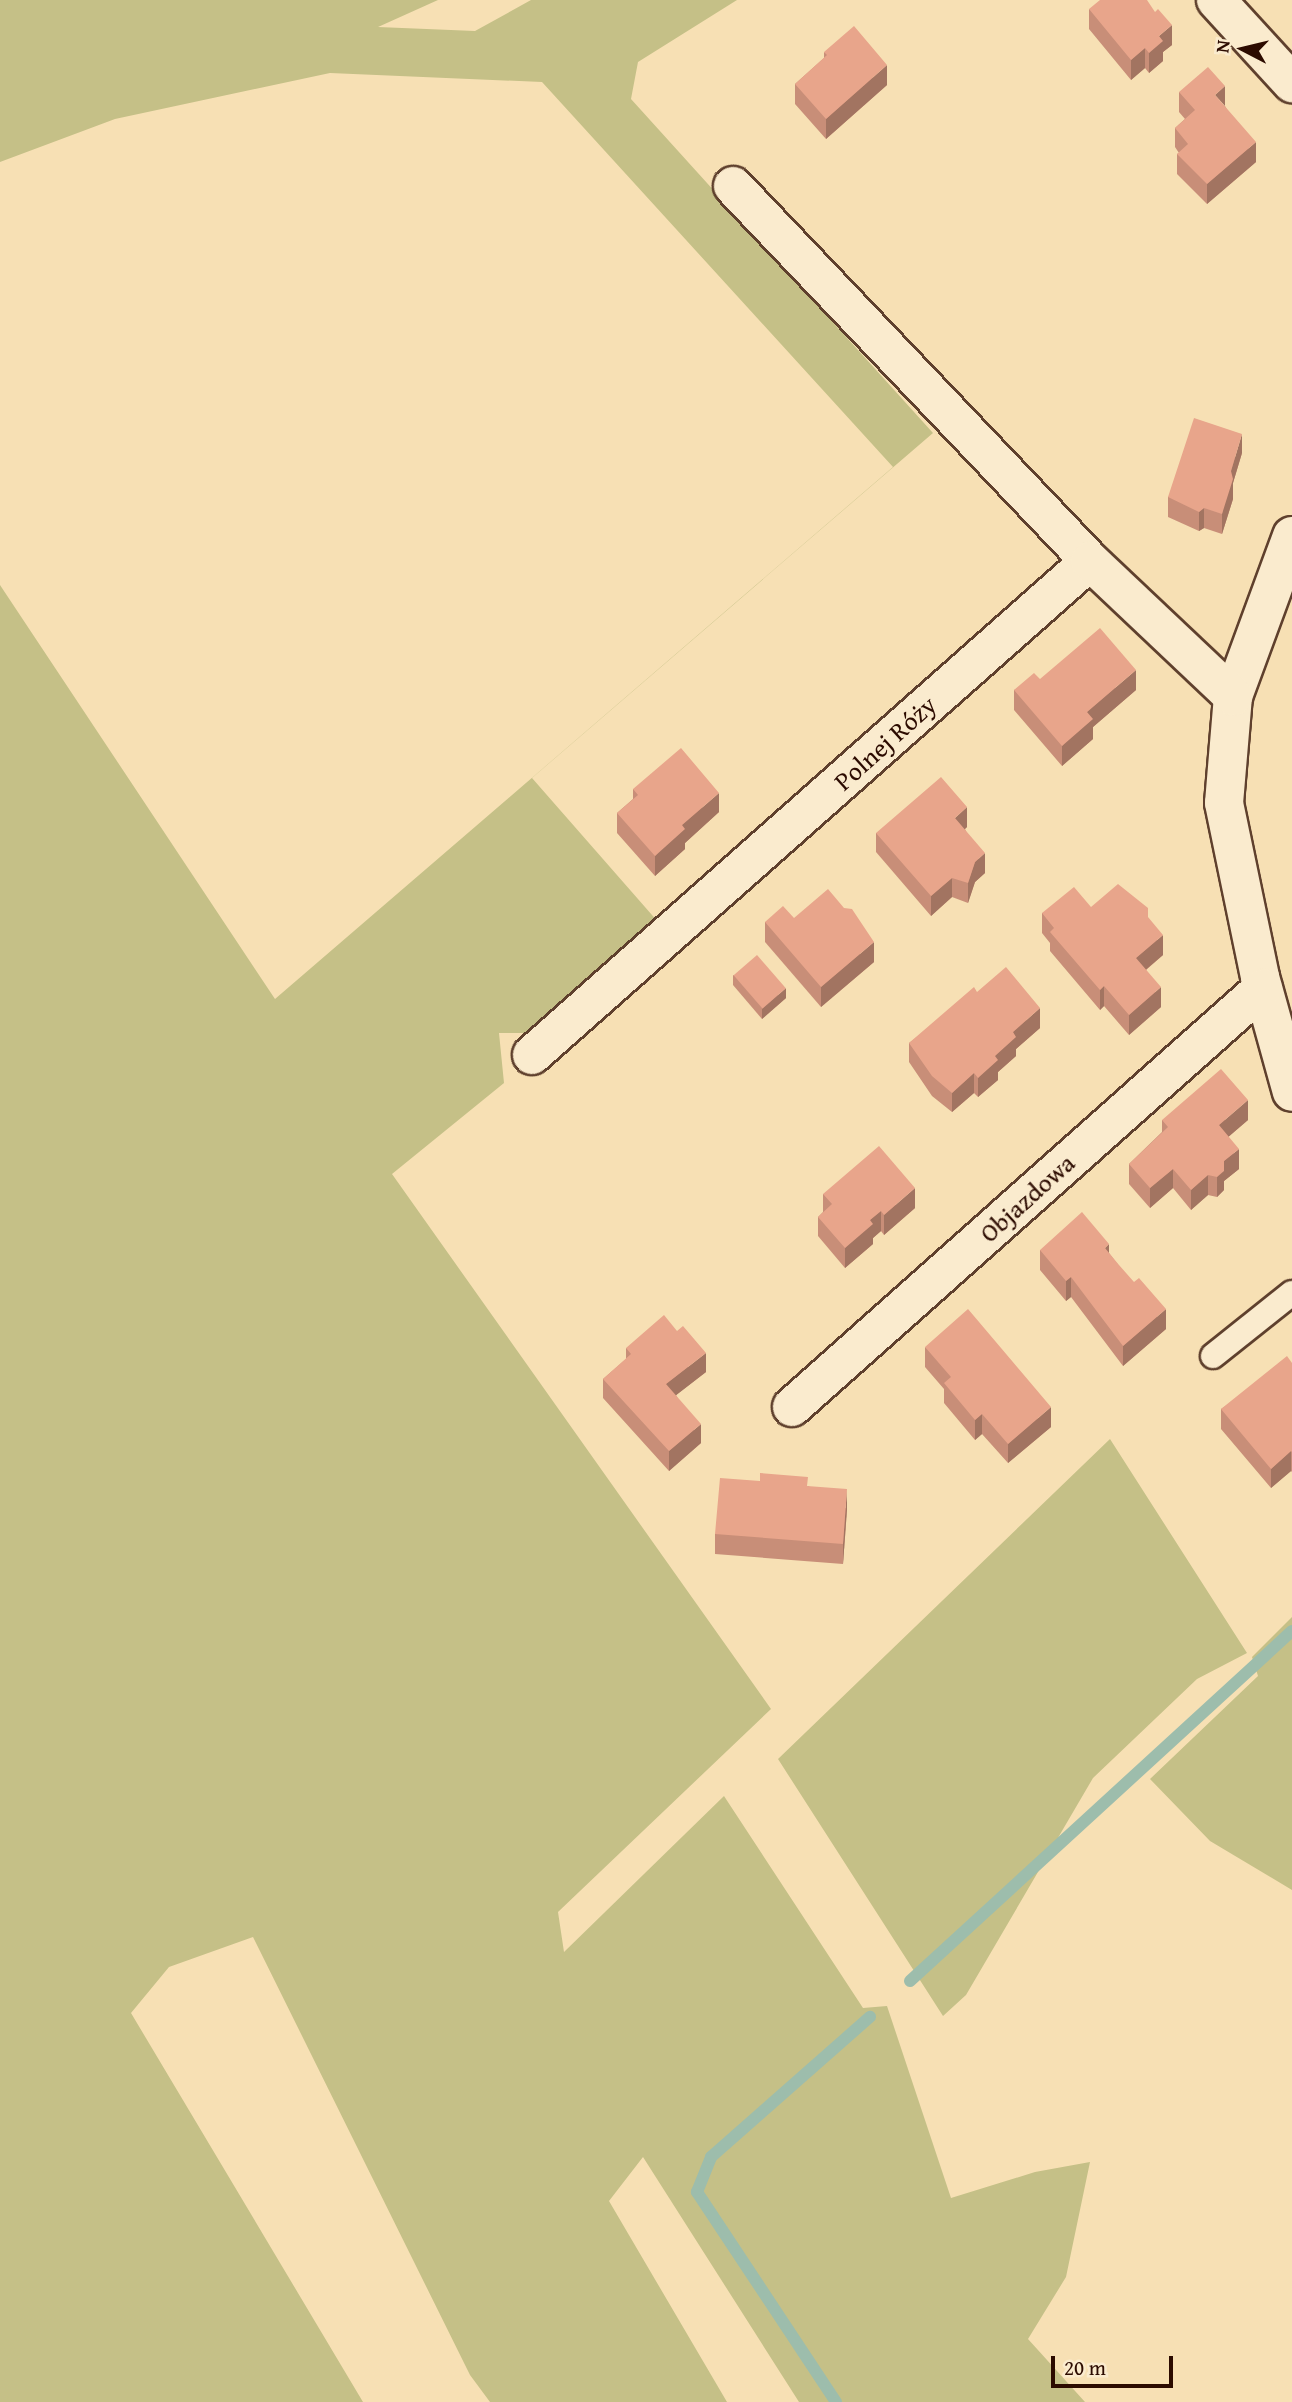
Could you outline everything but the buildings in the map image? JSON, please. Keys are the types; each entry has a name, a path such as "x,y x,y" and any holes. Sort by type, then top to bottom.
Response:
{"street":[{"path":"1216,0 1292,83"},
{"path":"733,186 1090,561 1233,696"},
{"path":"1292,536 1233,696 1224,803 1263,988 1292,1092"},
{"name":"Polnej Róży","path":"532,1055 1090,561"},
{"name":"Objazdowa","path":"792,1407 1263,988"}],"lane":[{"path":"1213,1356 1292,1293"}],"shaded area":[{"path":"0,0 438,0 378,27 475,31 531,0 737,0 638,62 631,99 933,433 532,778 659,923 536,1033 499,1033 504,1083 392,1174 771,1709 558,1912 564,1952 724,1796 863,2008 887,2006 951,2198 1035,2172 1090,2162 1066,2277 1028,2339 1085,2402 799,2402 643,2157 609,2201 727,2402 490,2402 470,2375 253,1937 169,1967 131,2013 363,2402 0,2402 0,585 275,999 893,467 542,82 330,73 115,119 0,162"},
{"path":"1110,1439 1247,1653 1197,1679 1093,1778 966,1995 943,2016 778,1759"},
{"path":"1292,1617 1292,1890 1210,1841 1150,1779 1258,1676 1252,1657"}],"waterway":[{"path":"910,1981 1292,1631"},
{"path":"836,2402 697,2192 711,2157 870,2017"}]}
